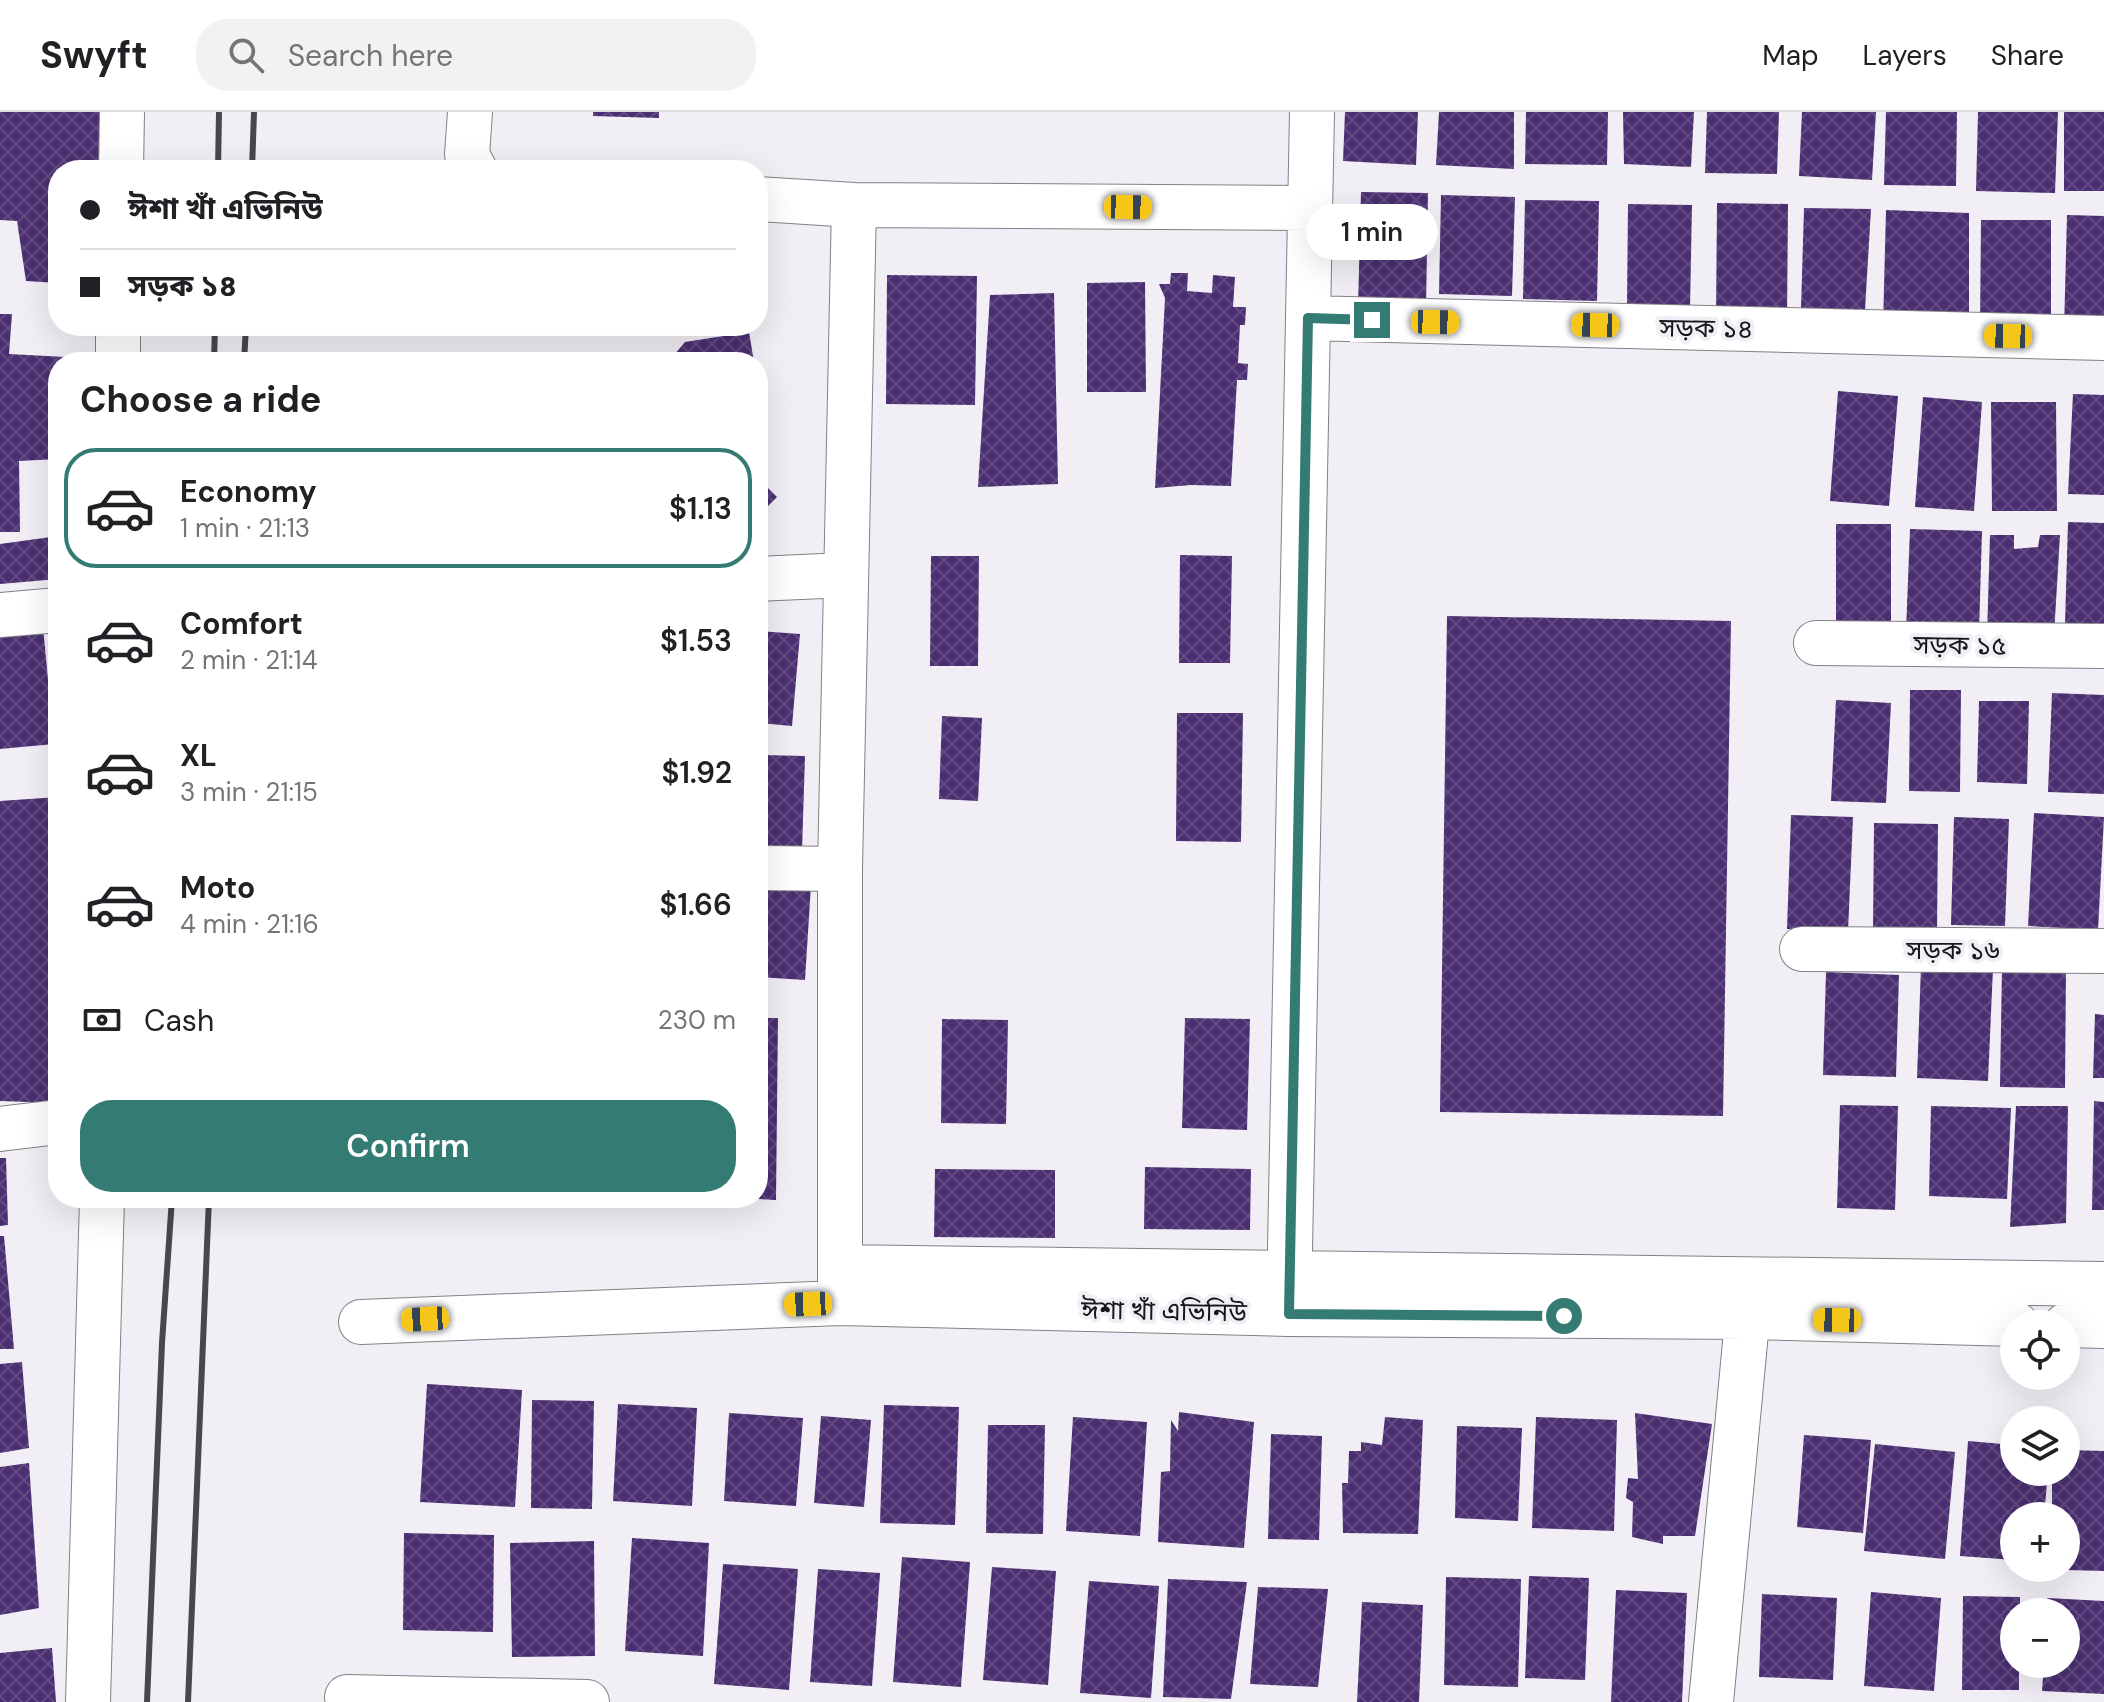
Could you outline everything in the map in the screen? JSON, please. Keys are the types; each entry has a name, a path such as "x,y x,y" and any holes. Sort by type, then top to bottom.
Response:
{"street":[{"path":"121,160 122,112"},
{"path":"470,112 467,155 470,160"},
{"path":"1289,1294 1312,112"},
{"path":"768,200 854,205 1310,208"},
{"path":"840,1285 840,869 854,205"},
{"name":"সড়ক ১৪","path":"1308,318 2104,338"},
{"path":"768,579 846,575"},
{"path":"0,615 48,611"},
{"name":"সড়ক ১৫","path":"1816,643 2104,646"},
{"path":"768,868 840,869"},
{"name":"সড়ক ১৬","path":"1802,949 2104,951"},
{"path":"0,1129 48,1123"},
{"path":"88,1702 102,1208"},
{"path":"361,1322 840,1285 1289,1294 1749,1298 2104,1284"},
{"path":"1749,1298 2000,1322"},
{"path":"1711,1702 1749,1298"},
{"path":"2080,1325 2104,1326"},
{"path":"347,1697 587,1702"}],"building":[{"path":"0,112 104,112 105,160 48,160 48,282 26,281 17,221 0,220"},
{"path":"593,112 659,112 659,118 593,116"},
{"path":"1345,112 1418,112 1416,165 1343,161"},
{"path":"1439,112 1514,112 1514,169 1436,165"},
{"path":"1526,112 1608,112 1607,165 1525,164"},
{"path":"1623,112 1694,112 1691,167 1624,164"},
{"path":"1707,112 1779,112 1777,174 1705,173"},
{"path":"1802,112 1876,112 1872,180 1799,176"},
{"path":"1886,112 1957,112 1956,186 1884,185"},
{"path":"1978,112 2058,112 2055,193 1976,191"},
{"path":"2064,112 2104,112 2104,191 2064,191"},
{"path":"1361,192 1428,193 1426,309 1358,307"},
{"path":"1441,195 1515,197 1512,296 1439,294"},
{"path":"1525,200 1599,201 1597,301 1523,299"},
{"path":"1717,203 1788,204 1787,321 1716,320"},
{"path":"1628,204 1692,205 1690,308 1627,307"},
{"path":"1804,208 1871,209 1865,310 1801,309"},
{"path":"1886,210 1969,213 1969,331 1883,326"},
{"path":"2067,215 2104,216 2104,332 2064,331"},
{"path":"1981,220 2051,220 2051,329 1980,328"},
{"path":"1171,273 1188,273 1187,291 1212,293 1213,275 1235,277 1233,307 1246,307 1245,325 1240,325 1238,363 1248,364 1247,380 1237,380 1231,486 1155,488 1165,298 1159,284 1170,284"},
{"path":"887,275 977,276 975,405 886,404"},
{"path":"1145,282 1146,392 1087,392 1087,283"},
{"path":"1054,293 1058,484 978,487 990,295"},
{"path":"0,314 12,314 9,354 48,356 48,460 19,461 20,532 0,532"},
{"path":"723,336 750,336 752,352 676,352 685,342"},
{"path":"1838,391 1898,396 1889,506 1830,501"},
{"path":"2073,394 2104,395 2104,495 2068,494"},
{"path":"1923,397 1982,402 1974,511 1915,507"},
{"path":"1991,402 2056,402 2057,511 1992,511"},
{"path":"768,488 777,497 768,506"},
{"path":"2068,522 2104,523 2104,626 2065,624"},
{"path":"1836,524 1891,524 1891,631 1836,631"},
{"path":"1910,529 1982,531 1979,633 1906,631"},
{"path":"1990,535 2014,535 2014,549 2038,547 2040,535 2060,535 2054,635 1987,635"},
{"path":"48,537 48,580 0,584 0,544"},
{"path":"1180,555 1232,556 1230,663 1179,663"},
{"path":"931,556 979,556 978,666 930,666"},
{"path":"42,616 48,680 48,745 0,749 0,620"},
{"path":"1447,616 1731,621 1723,1116 1440,1112"},
{"path":"768,632 800,634 792,726 768,724"},
{"path":"1910,690 1961,690 1960,792 1909,791"},
{"path":"2052,693 2104,695 2104,794 2048,792"},
{"path":"1836,700 1891,703 1886,803 1831,801"},
{"path":"1979,701 2029,701 2027,784 1977,782"},
{"path":"1177,713 1243,713 1241,842 1176,841"},
{"path":"942,716 982,718 978,801 939,799"},
{"path":"768,755 805,756 802,851 768,850"},
{"path":"48,798 48,1103 0,1101 0,801"},
{"path":"2034,813 2104,817 2098,930 2028,926"},
{"path":"1791,815 1853,817 1848,932 1787,929"},
{"path":"1954,817 2009,819 2005,926 1951,925"},
{"path":"1874,823 1938,824 1937,931 1873,930"},
{"path":"768,882 811,885 805,980 768,978"},
{"path":"1921,966 1993,968 1988,1081 1917,1078"},
{"path":"2002,967 2066,968 2065,1088 2000,1087"},
{"path":"1826,972 1899,975 1896,1077 1823,1075"},
{"path":"2095,1014 2104,1015 2104,1078 2093,1078"},
{"path":"768,1018 778,1018 776,1200 768,1200"},
{"path":"1185,1018 1250,1019 1247,1130 1182,1128"},
{"path":"942,1019 1008,1020 1006,1124 941,1123"},
{"path":"2094,1101 2104,1102 2104,1210 2092,1210"},
{"path":"1840,1105 1898,1106 1895,1210 1837,1208"},
{"path":"1931,1106 2011,1108 2007,1199 1929,1196"},
{"path":"2016,1106 2068,1106 2066,1223 2010,1227"},
{"path":"0,1158 6,1158 8,1225 0,1226"},
{"path":"1145,1167 1251,1169 1250,1230 1144,1229"},
{"path":"935,1169 1055,1170 1055,1238 934,1237"},
{"path":"0,1236 4,1236 14,1349 0,1349"},
{"path":"22,1362 29,1448 0,1453 0,1364"},
{"path":"427,1384 522,1390 515,1507 420,1502"},
{"path":"532,1400 594,1401 592,1509 531,1508"},
{"path":"618,1404 697,1408 692,1506 613,1501"},
{"path":"884,1405 959,1407 955,1525 880,1523"},
{"path":"1179,1412 1254,1422 1244,1548 1158,1542 1161,1472 1170,1471 1171,1420 1178,1431"},
{"path":"729,1413 803,1418 796,1506 724,1501"},
{"path":"1635,1413 1712,1424 1695,1536 1663,1536 1663,1544 1632,1537 1633,1502 1626,1498 1628,1478 1638,1479"},
{"path":"821,1416 871,1420 864,1507 814,1503"},
{"path":"1073,1417 1147,1422 1140,1536 1066,1531"},
{"path":"1385,1417 1423,1420 1418,1534 1343,1533 1342,1483 1348,1483 1349,1451 1361,1451 1361,1442 1382,1445"},
{"path":"1536,1417 1617,1420 1614,1531 1532,1528"},
{"path":"988,1425 1045,1425 1043,1534 986,1533"},
{"path":"1457,1426 1522,1428 1518,1521 1455,1518"},
{"path":"1271,1434 1322,1436 1319,1540 1268,1539"},
{"path":"1804,1435 1871,1440 1863,1533 1797,1527"},
{"path":"1968,1441 2000,1444 2000,1486 2047,1486 2045,1502 2000,1502 2000,1559 1960,1556"},
{"path":"1875,1444 1955,1452 1945,1559 1864,1551"},
{"path":"2080,1450 2104,1451 2104,1571 2080,1570 2080,1502 2052,1502 2052,1486 2080,1486"},
{"path":"29,1463 39,1608 0,1615 0,1467"},
{"path":"404,1533 494,1535 493,1632 403,1630"},
{"path":"632,1538 709,1543 703,1656 625,1651"},
{"path":"594,1541 595,1656 512,1657 510,1543"},
{"path":"902,1557 970,1562 961,1687 893,1682"},
{"path":"723,1564 798,1569 789,1690 714,1684"},
{"path":"992,1567 1056,1571 1048,1685 983,1680"},
{"path":"818,1569 880,1573 872,1686 810,1682"},
{"path":"1529,1576 1589,1578 1585,1680 1525,1678"},
{"path":"1446,1577 1521,1579 1518,1687 1444,1685"},
{"path":"1168,1579 1247,1582 1231,1699 1163,1697"},
{"path":"1089,1581 1159,1586 1151,1698 1080,1693"},
{"path":"1258,1587 1328,1589 1318,1687 1250,1684"},
{"path":"1616,1590 1687,1593 1682,1702 1611,1702"},
{"path":"1871,1592 1941,1598 1934,1691 1864,1686"},
{"path":"1762,1594 1837,1598 1833,1680 1759,1677"},
{"path":"1963,1596 2020,1597 2000,1598 2000,1678 2019,1678 2019,1690 1962,1690"},
{"path":"2080,1600 2104,1601 2104,1694 2042,1691 2043,1678 2080,1678"},
{"path":"1362,1602 1423,1605 1419,1702 1357,1702"},
{"path":"52,1648 56,1702 0,1702 0,1653"}],"railway":[{"path":"218,160 219,112"},
{"path":"252,160 254,112"},
{"path":"214,352 215,336"},
{"path":"245,336 245,352"},
{"path":"147,1702 162,1343 171,1208"},
{"path":"188,1702 209,1208"}],"route":[{"path":"1372,320 1308,318 1289,1314 1564,1316"}]}
